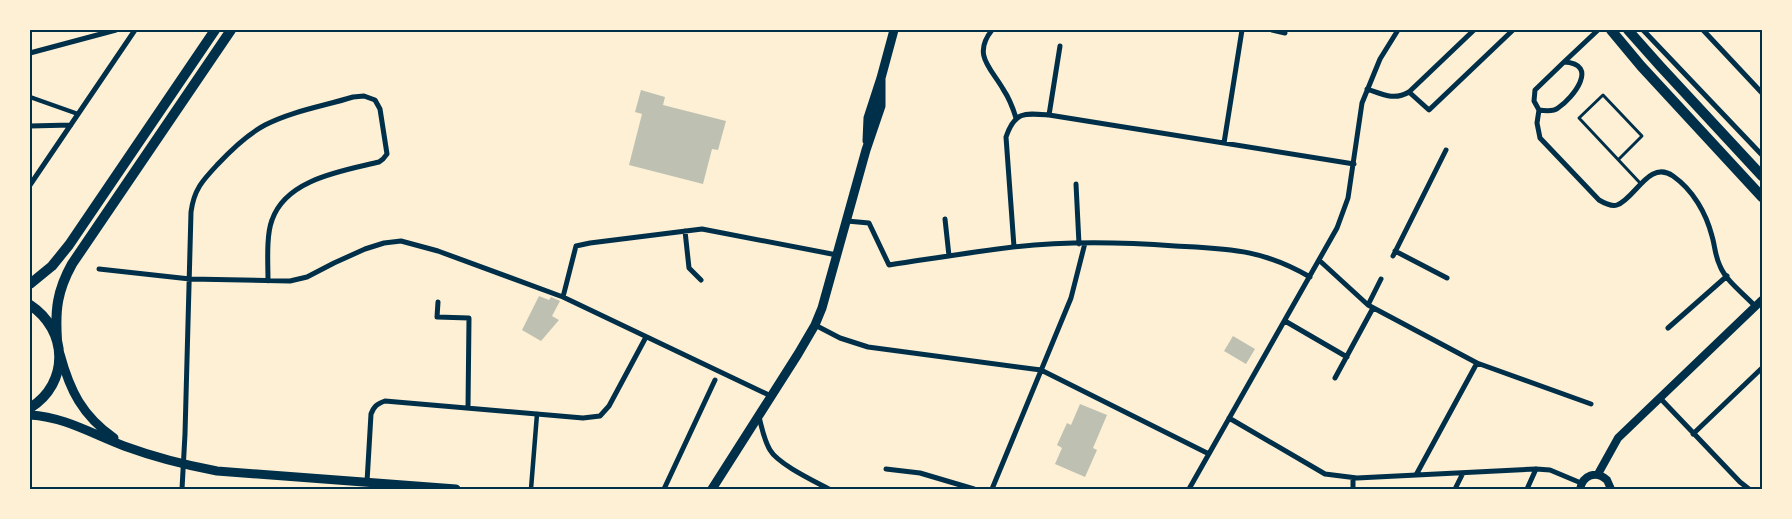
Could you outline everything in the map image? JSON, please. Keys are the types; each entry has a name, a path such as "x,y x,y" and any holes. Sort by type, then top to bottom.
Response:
{"main road":[{"path":"30,284 52,266 69,245 215,30"},
{"path":"30,408 40,401 52,386 58,368 57,303 63,281 72,264 231,30"},
{"path":"712,489 772,397 815,325 822,308 866,150 881,106 882,78 894,30"},
{"path":"1611,30 1641,66 1762,197"},
{"path":"1628,30 1762,176"},
{"path":"30,305 50,324 71,389 89,418 113,438 145,454"},
{"path":"30,415 62,420 145,454 184,465 226,471 456,489"}],"street":[{"path":"30,53 116,30"},
{"path":"30,185 135,30"},
{"path":"992,30 984,46 983,54 986,64 1003,88 1016,118"},
{"path":"1224,143 1242,30"},
{"path":"1272,30 1285,31"},
{"path":"1189,489 1320,261 1343,214 1354,164 1362,103 1380,59 1398,30"},
{"path":"1367,90 1393,97 1409,92 1474,30"},
{"path":"1409,92 1429,110 1513,30"},
{"path":"1598,30 1535,90 1534,101 1539,110 1537,123 1540,138 1599,200 1608,205 1616,205 1627,198 1648,177 1657,173 1669,173 1679,180 1698,202 1704,213 1712,235 1718,262 1727,276 1755,306"},
{"path":"1644,30 1762,155"},
{"path":"1704,30 1762,93"},
{"path":"1049,114 1060,46"},
{"path":"1539,110 1550,111 1557,109 1578,88 1582,81 1582,72 1577,66 1564,62"},
{"path":"182,489 191,212 193,199 200,183 241,141 272,122 359,96 370,97 378,103 384,127 387,154 379,162 321,176 308,182 275,211 270,229 268,281"},
{"path":"30,98 78,114"},
{"path":"1014,247 1006,138 1010,126 1016,118 1024,114 1049,114 1354,164"},
{"path":"30,126 71,125"},
{"path":"1446,150 1394,253 1447,278"},
{"path":"992,489 1071,298 1082,244 1076,184"},
{"path":"945,219 950,256"},
{"path":"847,221 869,223 889,265 1014,247 1109,242 1236,250 1280,261 1310,277"},
{"path":"563,297 576,246 702,229 837,255"},
{"path":"684,231 689,268 701,280"},
{"path":"99,269 190,279 290,281 308,277 354,253 401,241 438,251 563,297 772,397"},
{"path":"1320,261 1371,306 1478,363 1590,404"},
{"path":"1668,328 1727,276"},
{"path":"1335,378 1371,306 1381,279"},
{"path":"1598,474 1618,438 1762,300"},
{"path":"438,302 437,317 469,318 468,408"},
{"path":"1285,321 1347,357"},
{"path":"815,325 846,340 868,347 1041,370 1209,454"},
{"path":"367,482 371,414 377,404 385,401 583,418 600,416 609,406 646,337"},
{"path":"1416,475 1478,363"},
{"path":"1693,434 1762,368"},
{"path":"664,489 715,380"},
{"path":"1660,398 1693,434 1749,489"},
{"path":"531,489 537,414"},
{"path":"759,416 766,441 771,452 778,460 829,489"},
{"path":"1229,418 1325,474 1353,478 1536,469 1550,470 1580,486 1585,478 1598,474 1607,480 1611,489"},
{"path":"886,469 920,472 974,489"},
{"path":"1527,489 1536,469"},
{"path":"1455,489 1463,473"},
{"path":"1353,478 1353,489"}],"lane":[{"path":"1619,159 1642,136 1603,95 1579,118 1641,184"}],"building":[{"path":"641,90 665,97 663,105 726,121 718,150 712,149 703,184 629,165 642,114 635,112"},
{"path":"539,296 549,300 551,297 560,301 552,316 559,320 541,341 522,330"},
{"path":"1233,336 1255,349 1246,364 1224,351"},
{"path":"1080,404 1107,415 1093,448 1097,450 1085,477 1055,464 1062,448 1057,445 1067,423 1071,425"}]}
